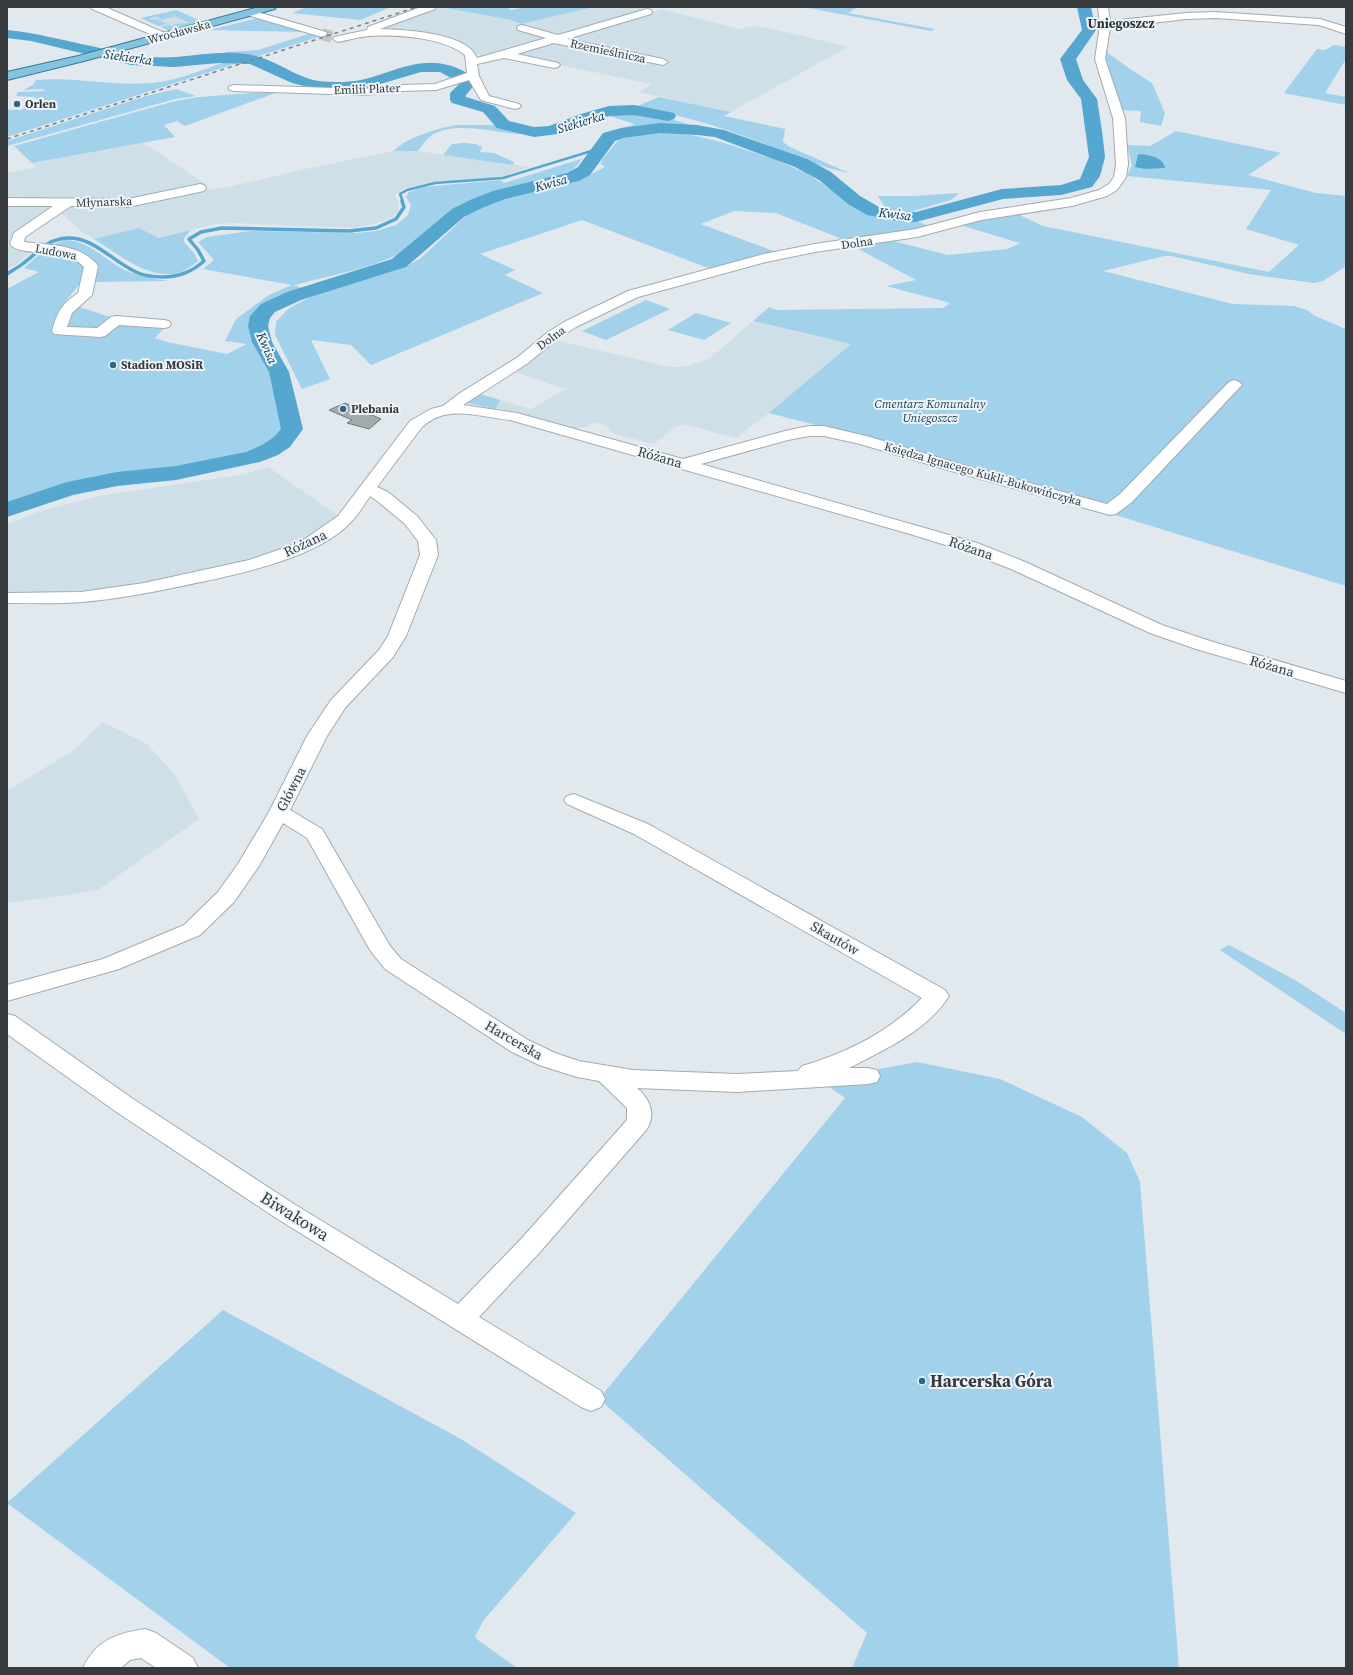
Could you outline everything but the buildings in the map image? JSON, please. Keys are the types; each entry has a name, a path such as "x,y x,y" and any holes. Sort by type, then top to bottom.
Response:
{"main road":[{"name":"Wrocławska","path":"10,75 96,55 272,7"}],"street":[{"path":"96,7 163,36"},
{"path":"358,35 431,7"},
{"name":"Dolna","path":"448,409 465,396 522,360 553,335 571,324 633,294 764,258 816,248 917,233 980,216 1072,202 1103,194 1113,186 1120,177 1122,164 1119,118 1100,59 1105,25 1104,7"},
{"name":"Rzemieślnicza","path":"472,62 502,55 647,12"},
{"path":"251,13 351,42 371,42 419,35"},
{"path":"1105,25 1186,16 1215,16 1320,22 1346,30"},
{"name":"Rzemieślnicza","path":"522,28 554,39 663,62"},
{"path":"331,37 379,33 419,35 461,47 468,52 472,62 466,77 485,98 515,106"},
{"path":"502,55 554,66"},
{"name":"Emilii Plater","path":"234,88 360,92 402,88 436,87 466,77"},
{"name":"Młynarska","path":"7,202 128,203 200,188"},
{"name":"Ludowa","path":"67,203 32,225 19,236 17,244 73,253 87,259 91,266 85,295 71,305 66,312 59,331 100,333 116,320 164,324"},
{"name":"Księdza Ignacego Kukli-Bukowińczyka","path":"685,464 785,436 809,431 824,431 851,436 954,467 1110,510 1126,498 1234,385"},
{"name":"Różana","path":"7,598 66,598 93,596 157,586 224,572 272,558 316,541 332,531 344,520 416,424 436,412 448,409 472,410 511,416 685,464 971,547 1017,565 1156,629 1203,645 1346,687"},
{"name":"Główna","path":"7,993 111,964 192,930 226,897 248,866 279,812 318,736 338,704 386,654 397,636 429,555 427,540 411,520 382,496 368,489"},
{"name":"Skautów","path":"574,800 641,829 937,996 921,1013 899,1032 840,1063 783,1081"},
{"name":"Harcerska","path":"279,812 315,834 381,950 393,964 520,1046 547,1059 577,1069 633,1079 737,1083 868,1076"},
{"name":"Biwakowa","path":"7,1022 124,1105 279,1207 590,1399"},
{"path":"460,1318 531,1245 638,1123 640,1117 638,1105 635,1100 614,1084 607,1075"},
{"path":"99,1668 122,1647 145,1643 182,1668"}],"shaded area":[{"path":"435,7 511,20 521,24 594,7 639,7 648,9 485,56 481,56 470,48 460,44 374,30"},
{"path":"662,9 739,29 754,26 769,28 848,47 731,112 639,92 652,84 511,55"},
{"path":"176,10 203,22 168,30 141,18"},
{"path":"144,143 208,186 129,200 7,200 7,173 35,168 32,163"},
{"path":"394,151 418,151 530,167 501,177 434,182 403,189 395,195 399,204 398,212 390,219 355,228 232,223 216,224 159,238 139,228 94,239 81,231 62,214 74,206 104,206 192,191 229,187 305,169"},
{"path":"1140,154 1159,159 1164,164 1165,168 1145,169 1135,167 1138,155"},
{"path":"7,204 54,205 7,244"},
{"path":"7,246 34,249 17,264 7,269"},
{"path":"753,321 851,344 769,413 736,438 683,424 675,427 654,444 614,434 605,425 594,422 586,427 575,429 497,408 500,400 531,409 565,389 515,372 555,340 670,367 684,367 709,359"},
{"path":"268,467 339,516 304,540 279,550 247,561 158,583 58,593 7,593 7,524 45,510 99,496 245,474"},
{"path":"102,722 147,744 175,775 199,819 99,889 62,896 7,903 7,791 77,748"}],"green space":[{"path":"307,7 391,7 360,20 292,13"},
{"path":"439,7 506,7 512,10 525,7 594,7 521,24 511,20"},
{"path":"803,7 858,7 848,13 935,29 931,31"},
{"path":"176,10 203,22 168,30 161,27 170,25 173,27 176,26 173,24 190,23 170,14 174,17 161,20 157,17 150,18 152,20 156,19 167,24 158,26 141,18"},
{"path":"258,18 305,32 210,30"},
{"path":"312,33 321,36 7,137 7,110 21,110 38,99 34,98 35,97 16,96 18,92 44,91 43,89 24,90 34,84 36,80 67,79 129,84 168,81 184,77 222,63 216,60 226,52 258,50"},
{"path":"1334,45 1346,47 1346,59 1325,93 1346,97 1346,105 1284,93 1317,49 1325,50"},
{"path":"1106,47 1108,53 1152,83 1165,113 1161,126 1140,122 1141,111 1119,110 1105,60"},
{"path":"176,89 196,96 175,99 7,146 7,141 146,96"},
{"path":"281,91 185,126 177,121 164,125 175,137 32,163 14,146 175,101 199,97"},
{"path":"659,97 731,112 724,116 785,129 783,142 790,147 849,173 819,165 718,127 664,113 628,108 635,107"},
{"path":"628,112 656,115 688,124 681,126 649,126 628,130 619,129 635,124 606,115 579,125 596,116"},
{"path":"457,125 496,125 509,129 551,134 517,134 474,128 451,129 432,135 418,151 394,151 399,146 414,138 442,128"},
{"name":"Cmentarz Komunalny Uniegoszcz","path":"1176,131 1281,153 1248,175 1316,193 1346,196 1346,266 1323,281 1314,283 1249,274 1172,256 1164,256 1103,271 1233,304 1294,306 1307,310 1315,316 1346,329 1346,586 859,436 769,413 851,344 753,321 769,307 776,310 943,308 950,303 886,286 916,280 853,246 893,241 948,255 1007,249 1020,243 960,225 1015,213 1043,226 1269,272 1299,245 1246,229 1271,190 1127,176 1132,165 1127,145 1150,146"},
{"path":"669,132 721,142 774,159 808,174 859,209 879,217 899,221 920,222 929,227 847,243 837,237 776,213 734,211 701,224 776,252 711,269 582,220 480,254 515,270 505,275 543,293 371,365 351,345 311,340 330,379 302,389 275,335 276,322 288,309 312,296 403,268 421,258 466,216 481,208 508,197 576,182 605,167 601,164 602,160 620,138 629,134"},
{"path":"452,144 476,144 482,147 480,152 494,153 514,162 513,165 443,155"},
{"path":"581,159 577,166 562,175 495,193 464,206 437,224 423,240 408,250 377,263 294,285 301,288 261,309 250,322 268,367 282,431 261,446 236,455 210,461 79,482 7,503 7,289 39,272 24,268 43,251 81,260 85,268 81,282 65,302 113,318 169,323 155,338 167,342 227,354 247,344 225,341 236,319 269,295 292,285 203,269 214,260 198,242 207,237 251,231 356,233 376,231 396,225 408,215 411,205 406,197 409,192 424,187 501,180 504,183"},
{"path":"959,193 951,200 910,212 893,212 886,209 878,196 914,196"},
{"path":"139,228 159,238 191,230 184,238 184,242 194,253 198,261 186,269 173,274 152,272 131,263 94,239"},
{"path":"64,240 74,241 90,247 119,267 132,273 148,278 169,281 93,282 93,261 89,257 72,251 48,247"},
{"path":"646,300 670,309 606,340 582,331"},
{"path":"696,313 731,323 704,340 668,330"},
{"path":"477,393 500,400 496,409 467,403"},
{"path":"1229,945 1295,980 1346,1013 1346,1034 1220,950"},
{"path":"917,1062 1000,1079 1082,1117 1127,1153 1140,1182 1179,1668 852,1668 867,1633 599,1399 845,1098 828,1086 842,1085 879,1069"},
{"path":"223,1310 461,1439 576,1513 483,1621 475,1637 517,1668 230,1668 7,1503"}],"waterway":[{"name":"Kwisa","path":"7,510 67,489 117,479 176,473 252,457 270,450 282,442 292,429 279,372 262,342 258,326 260,316 268,308 294,296 399,263 458,213 476,204 499,195 573,177 584,171 609,137 621,133 660,128 718,133 801,163 825,176 854,200 873,211 902,217 916,217 1002,194 1061,190 1086,183 1091,176 1097,157 1094,131 1089,99 1075,80 1068,59 1072,51 1089,30 1084,7"},
{"name":"Siekierka","path":"7,34 31,37 131,60 174,62 219,58 250,59"},
{"name":"Siekierka","path":"256,61 306,83 330,86 366,84 409,69 421,67 444,68 456,73 469,82 464,89 458,93 458,100 489,109 503,125 534,132 552,131 587,117 609,111 634,110 668,116"},
{"path":"403,202 400,194 407,190 435,183 503,178 598,149"},
{"path":"7,274 23,264 50,243 60,239 71,238 91,243 127,267 139,273 156,277 174,276 190,271 204,261 198,250 189,239 201,232 222,228 349,231 376,228 396,219 404,207 402,201"}],"tunnel":[{"path":"322,34 332,37"}],"railway":[{"path":"7,139 417,7"}],"place":[{"name":"Orlen","path":"17,104"},
{"name":"Stadion MOSiR","path":"113,365"},
{"name":"Plebania","path":"343,409"},
{"name":"Harcerska Góra","path":"922,1381"}],"district":[{"name":"Uniegoszcz","path":"1121,23"}]}
